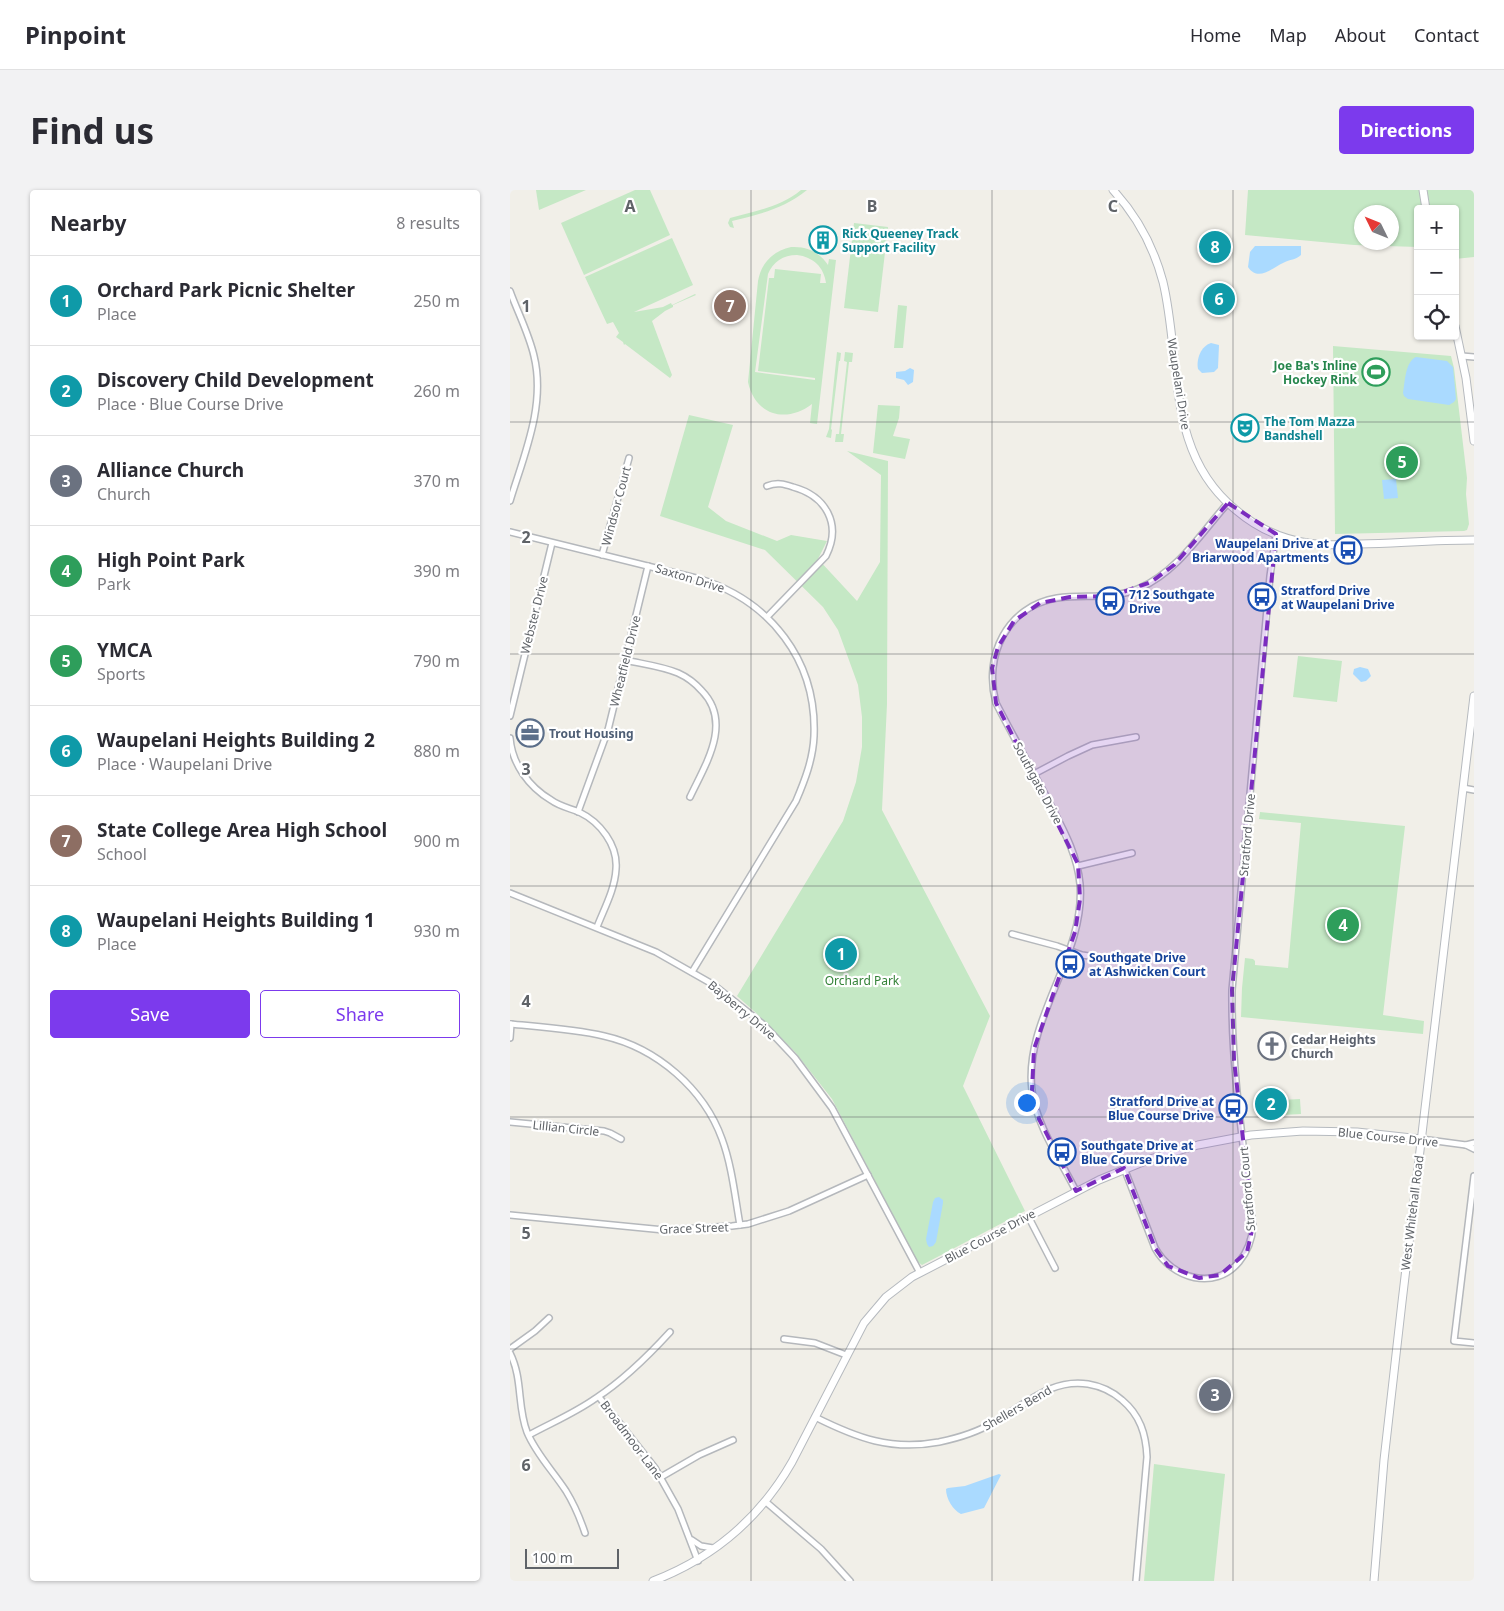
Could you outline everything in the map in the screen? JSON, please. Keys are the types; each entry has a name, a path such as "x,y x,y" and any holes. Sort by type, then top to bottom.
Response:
{"main road":[{"name":"Waupelani Drive","path":"1113,190 1139,224 1156,261 1165,295 1186,435 1202,472 1228,503 1252,522 1276,534 1300,541 1325,545 1474,540"},
{"path":"1423,190 1425,205"},
{"path":"1458,340 1470,404 1474,441"},
{"name":"West Whitehall Road","path":"1374,1581 1384,1460 1474,696"},
{"name":"Blue Course Drive","path":"653,1581 698,1561 743,1526 766,1502 785,1474 864,1323 876,1307 898,1286 920,1273 1076,1191 1124,1168 1190,1147 1242,1136 1293,1131 1339,1131 1421,1139"}],"street":[{"path":"510,291 534,356 538,385 535,417 510,501"},
{"path":"1462,356 1474,357"},
{"name":"Windsor Court","path":"602,555 629,458"},
{"path":"767,486 776,483 782,484 805,490 813,495 828,512 832,530 826,556 768,617"},
{"name":"Southgate Drive","path":"1076,1191 1039,1119 1032,1090 1031,1067 1037,1037 1069,951 1078,918 1080,892 1078,864 1065,832 996,703 993,691 992,668 994,657 1007,629 1020,615 1040,603 1055,598 1112,596 1133,591 1151,582 1174,565 1228,503"},
{"name":"Saxton Drive","path":"510,532 700,579 721,586 746,600 768,617 784,636 796,655 809,692 813,713 814,736 810,764 796,801 692,972"},
{"name":"Stratford Drive","path":"1242,1136 1231,1025 1232,990 1276,534"},
{"name":"Webster Drive","path":"510,716 552,543"},
{"name":"Wheatfield Drive","path":"578,812 608,730 648,566"},
{"path":"625,660 678,673 694,682 710,703 716,724 715,742 690,797"},
{"path":"1034,774 1092,745 1136,737"},
{"path":"510,738 518,765 529,782 552,801 578,812 597,824 611,843 616,860 615,880 597,928"},
{"path":"1463,788 1474,790"},
{"path":"1078,864 1132,853"},
{"name":"Bayberry Drive","path":"510,893 656,952 714,985 764,1025 795,1058 832,1108 920,1273"},
{"path":"1012,934 1097,958 1122,956"},
{"path":"510,1038 510,1024 585,1032 610,1038 643,1051 674,1072 700,1099 720,1133 726,1152 740,1225"},
{"name":"Lillian Circle","path":"510,1122 607,1132 621,1139"},
{"name":"Stratford Court","path":"1124,1168 1160,1256 1168,1266 1186,1276 1208,1278 1229,1271 1239,1262 1252,1239 1254,1226 1242,1136"},
{"name":"Blue Course Drive","path":"1421,1139 1466,1145 1474,1149"},
{"name":"Blue Course Drive","path":"1466,1145 1474,1143"},
{"name":"Grace Street","path":"510,1215 664,1230 740,1225 789,1212 868,1175"},
{"path":"1474,1176 1472,1218 1454,1341 1474,1343"},
{"path":"1028,1216 1055,1268"},
{"path":"510,1348 535,1331 549,1318"},
{"path":"529,1435 558,1421 599,1396 635,1367 670,1332"},
{"path":"784,1339 815,1343 846,1355"},
{"path":"510,1353 518,1375 521,1412 529,1435 534,1446 573,1503 585,1533"},
{"name":"Shellers Bend","path":"815,1417 857,1436 895,1444 917,1445 958,1438 977,1431 1045,1390 1058,1385 1081,1383 1110,1391 1134,1413 1146,1439 1147,1457 1136,1581"},
{"name":"Broadmoor Lane","path":"599,1396 637,1443 661,1478 678,1509 698,1561"},
{"path":"661,1478 699,1455 733,1440"},
{"path":"766,1502 814,1543 850,1581"},
{"path":"690,1538 703,1547 712,1548 719,1546"}],"highlighted area":[{"path":"1228,503 1276,534 1232,990 1234,1060 1253,1226 1247,1252 1220,1275 1199,1278 1168,1266 1155,1248 1124,1168 1076,1191 1039,1119 1032,1090 1034,1049 1075,932 1080,899 1078,864 996,703 992,668 998,647 1014,621 1040,603 1070,597 1112,596 1151,582 1174,565"}],"green space":[{"path":"536,190 586,190 539,210"},
{"path":"635,190 650,190 670,235 584,275 561,223"},
{"path":"801,190 807,190 789,202 762,213 732,221 734,228 730,227 728,223 730,218 758,211 785,201"},
{"path":"1248,190 1474,190 1474,257 1459,259 1459,205 1414,205 1414,247 1399,246 1399,205 1354,205 1354,245 1245,235"},
{"path":"854,223 888,227 878,312 844,308"},
{"path":"672,238 693,285 634,312 663,307 671,303 672,305 696,295 673,305 673,307 652,321 672,375 670,378 624,345 616,337 619,333 613,322 607,324 585,277"},
{"path":"797,247 807,249 817,253 828,265 829,259 836,260 817,424 810,423 812,404 792,414 782,415 764,409 757,402 748,382 758,281 765,263 773,255 785,249","holes":["792,255 803,256 817,264 823,272 826,283 820,283 821,274 775,269 774,278 769,278 758,371 815,378 815,380 755,372 768,274 773,266 783,258"]},
{"path":"898,305 907,306 903,348 894,348"},
{"path":"1333,346 1451,356 1467,478 1466,494 1469,524 1467,530 1335,534"},
{"path":"837,352 841,353 831,438 826,437 829,429"},
{"path":"845,352 853,353 852,362 849,362 841,434 844,434 843,442 835,442 836,434 839,434 847,362 844,361"},
{"path":"878,405 900,406 899,418 893,436 910,439 905,459 873,453"},
{"name":"Orchard Park","path":"689,415 733,425 708,507 726,521 777,541 791,535 827,541 818,559 857,601 880,562 881,475 847,451 888,461 887,704 882,810 990,1016 963,1086 1025,1211 922,1265 914,1255 832,1099 795,1052 737,996 843,821 856,782 862,747 862,717 858,685 838,630 823,607 765,550 660,516"},
{"path":"1298,656 1342,661 1337,702 1293,697"},
{"path":"1260,812 1405,826 1383,1015 1424,1021 1423,1034 1241,1017 1245,958 1253,959 1255,965 1288,968 1301,823 1259,819"},
{"path":"1300,1099 1301,1114 1282,1115 1281,1100"},
{"path":"1154,1464 1225,1474 1214,1581 1144,1581"}],"water":[{"path":"1255,246 1301,246 1301,255 1261,274 1252,271 1248,267 1250,252"},
{"path":"1211,343 1219,345 1218,368 1214,372 1202,373 1198,369 1199,357 1204,347"},
{"path":"1416,357 1447,361 1453,367 1456,399 1454,402 1449,405 1408,399 1404,396 1405,378 1408,368"},
{"path":"910,368 914,370 913,382 908,385 904,380 896,378 896,372 905,371"},
{"path":"1396,479 1398,498 1384,499 1382,480"},
{"path":"1360,667 1368,669 1371,676 1366,681 1361,682 1353,674 1354,669"},
{"path":"939,1197 943,1200 943,1203 936,1242 933,1246 929,1247 926,1239 933,1202 935,1198"},
{"path":"999,1474 1001,1475 984,1508 961,1514 950,1504 946,1489 965,1486"}],"place":[{"name":"Rick Queeney Track Support Facility","path":"823,240"},
{"name":"Waupelani Heights Building 1","path":"1215,247"},
{"name":"Waupelani Heights Building 2","path":"1219,299"},
{"name":"State College Area High School","path":"730,306"},
{"name":"Joe Ba's Inline Hockey Rink","path":"1376,372"},
{"name":"The Tom Mazza Bandshell","path":"1245,428"},
{"name":"YMCA","path":"1402,462"},
{"name":"Waupelani Drive at Briarwood Apartments","path":"1348,550"},
{"name":"Stratford Drive at Waupelani Drive","path":"1262,597"},
{"name":"712 Southgate Drive","path":"1110,601"},
{"name":"Trout Housing","path":"530,733"},
{"name":"High Point Park","path":"1343,925"},
{"name":"Orchard Park Picnic Shelter","path":"841,954"},
{"name":"Southgate Drive at Ashwicken Court","path":"1070,964"},
{"name":"Cedar Heights Church","path":"1272,1046"},
{"name":"Discovery Child Development","path":"1271,1104"},
{"name":"Stratford Drive at Blue Course Drive","path":"1233,1108"},
{"name":"Southgate Drive at Blue Course Drive","path":"1062,1152"},
{"name":"Alliance Church","path":"1215,1395"}]}
